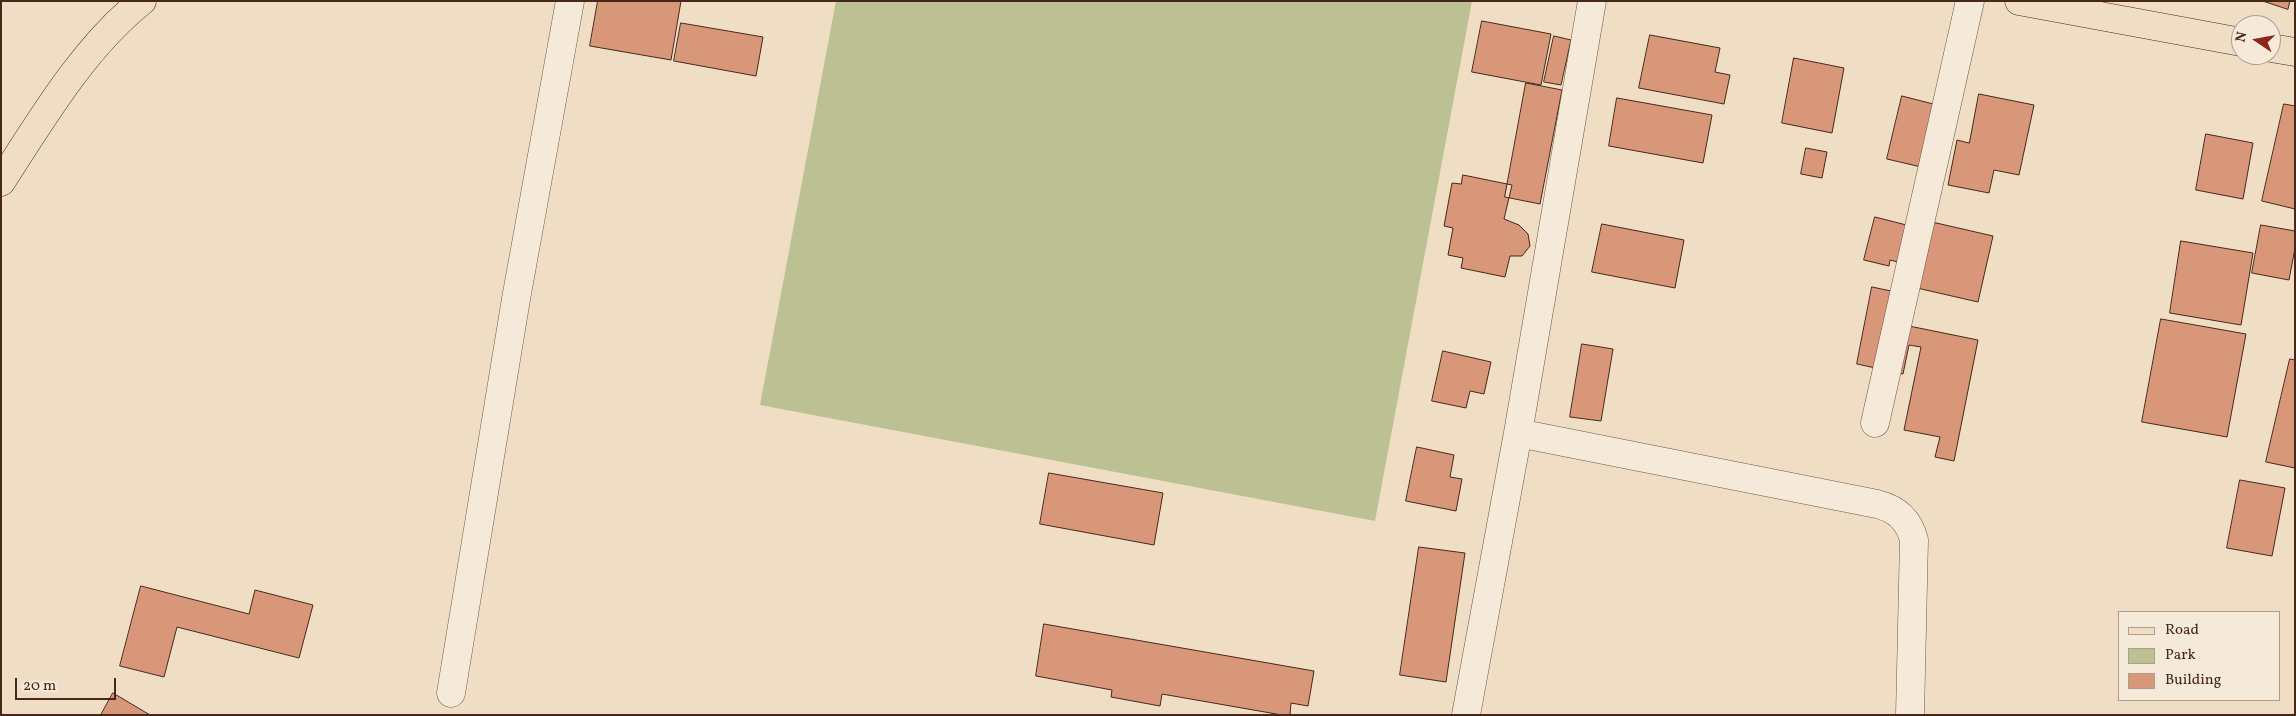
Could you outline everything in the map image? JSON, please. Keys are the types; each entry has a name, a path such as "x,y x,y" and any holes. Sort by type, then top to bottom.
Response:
{"main road":[{"path":"1,182 48,109 116,22 142,1"},
{"path":"2019,1 2231,40"},
{"path":"2281,50 2295,52"}],"street":[{"path":"450,694 516,299 570,1"},
{"path":"1466,715 1518,433 1592,1"},
{"path":"1875,423 1970,1"},
{"path":"1518,433 1877,504 1897,512 1906,520 1914,540 1910,715"}],"green space":[{"path":"836,1 1472,1 1375,521 760,405"}],"building":[{"path":"598,1 681,1 671,60 590,46"},
{"path":"2263,1 2290,1 2288,9"},
{"path":"1482,21 1551,34 1541,85 1472,72"},
{"path":"681,23 763,37 756,76 674,61"},
{"path":"1650,35 1720,48 1715,72 1730,75 1724,104 1639,88"},
{"path":"1554,36 1571,40 1561,85 1544,82"},
{"path":"1794,58 1844,68 1832,133 1782,123"},
{"path":"1526,83 1562,90 1540,204 1505,197"},
{"path":"1979,94 2034,105 2019,175 1994,170 1989,193 1948,185 1957,140 1969,143"},
{"path":"1902,96 1949,108 1934,170 1887,159"},
{"path":"1617,98 1712,115 1703,163 1609,146"},
{"path":"2284,104 2295,106 2295,209 2262,201"},
{"path":"2206,134 2253,143 2243,199 2196,190"},
{"path":"1806,148 1827,152 1822,178 1801,174"},
{"path":"1463,175 1512,185 1504,219 1519,225 1528,234 1530,246 1522,256 1510,256 1505,277 1461,268 1463,258 1448,255 1453,228 1444,226 1452,183 1461,184"},
{"path":"1875,217 1922,229 1913,266 1890,260 1889,266 1864,260"},
{"path":"1932,222 1993,236 1978,302 1917,288"},
{"path":"1602,224 1684,240 1675,288 1592,272"},
{"path":"2261,225 2295,231 2295,248 2289,280 2252,273"},
{"path":"2181,241 2253,253 2241,325 2170,313"},
{"path":"1872,287 1915,296 1909,326 1978,340 1954,461 1935,457 1940,437 1904,430 1921,347 1909,345 1903,374 1857,364"},
{"path":"2161,319 2246,334 2227,437 2142,422"},
{"path":"1582,344 1613,349 1601,421 1570,417"},
{"path":"1443,351 1491,362 1484,394 1470,391 1466,408 1432,401"},
{"path":"2290,359 2295,360 2295,468 2266,462"},
{"path":"1417,447 1454,455 1450,477 1462,479 1456,511 1406,501"},
{"path":"1049,473 1163,493 1154,545 1040,524"},
{"path":"2240,480 2285,488 2272,556 2227,548"},
{"path":"1419,547 1465,553 1446,682 1400,675"},
{"path":"141,586 249,614 255,590 313,605 299,658 177,627 164,677 120,666"},
{"path":"1044,624 1314,671 1308,706 1291,703 1290,715 1282,715 1162,694 1160,706 1111,697 1112,690 1036,676"},
{"path":"113,693 150,715 101,715"}]}
